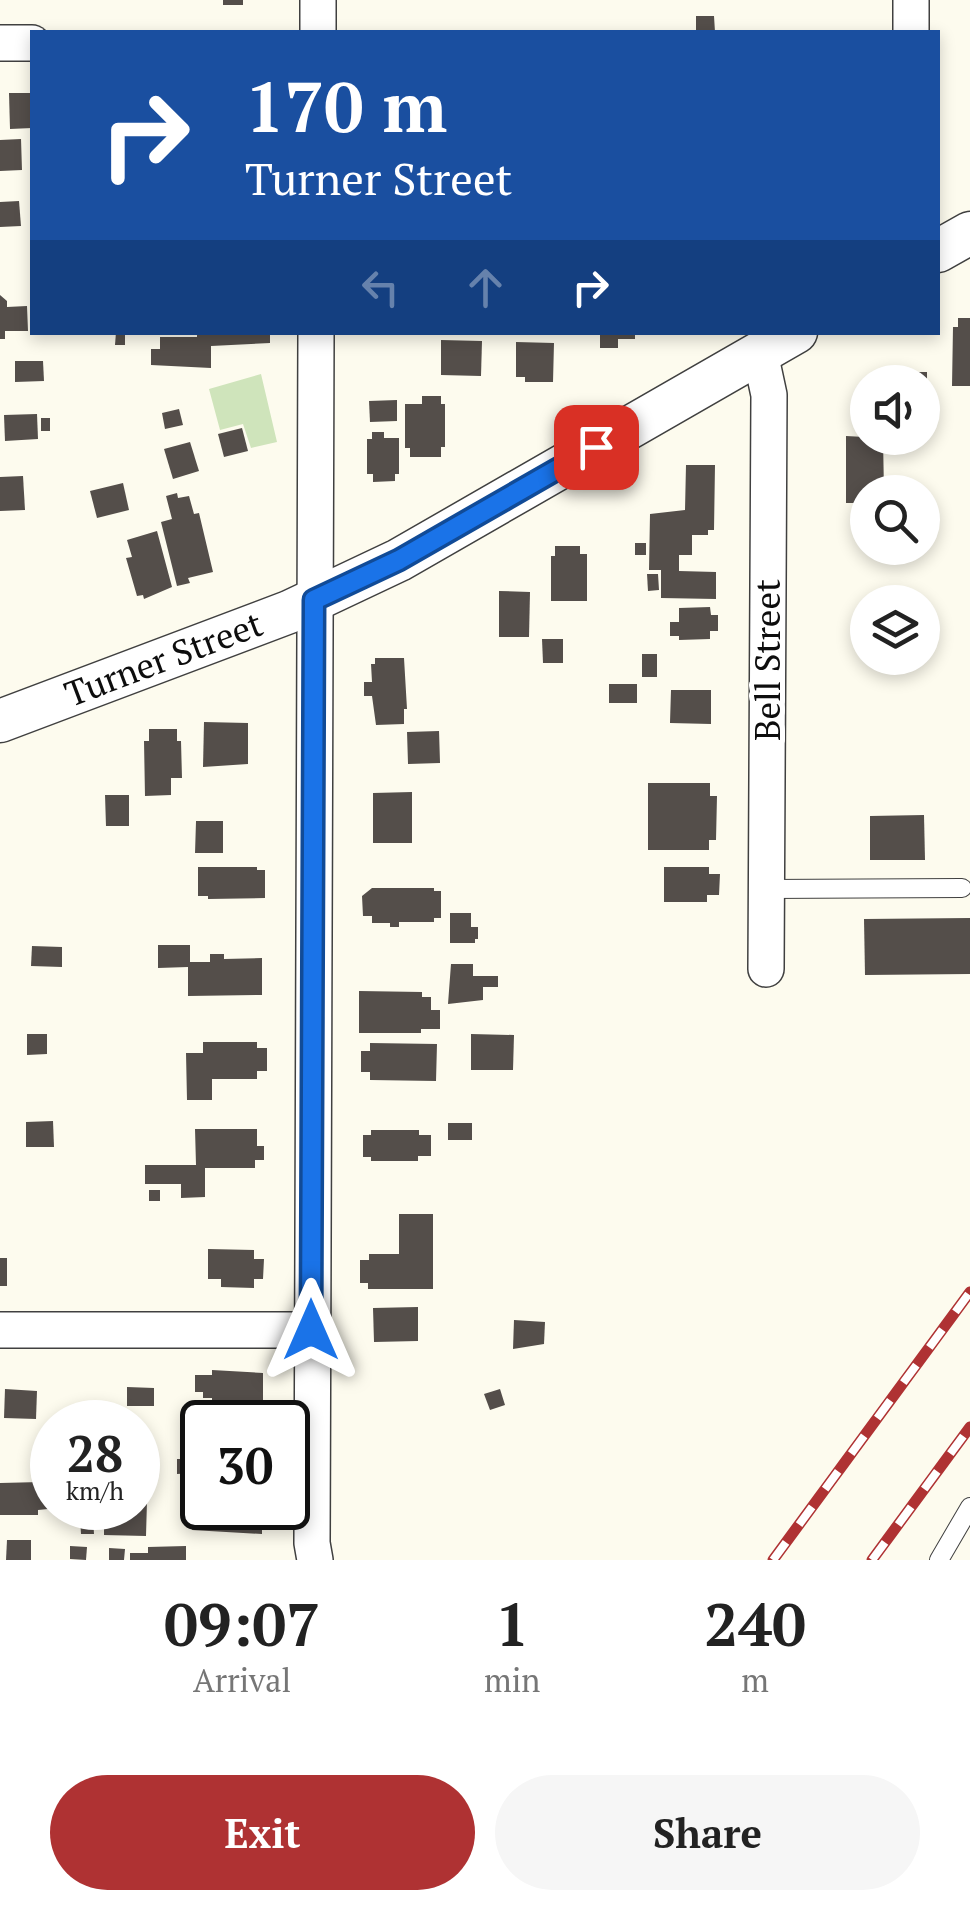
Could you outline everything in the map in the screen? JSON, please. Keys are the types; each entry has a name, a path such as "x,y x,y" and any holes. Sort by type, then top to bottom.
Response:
{"street":[{"path":"318,0 318,30"},
{"path":"911,0 911,30"},
{"path":"0,43 30,43"},
{"path":"940,250 970,233"},
{"path":"316,335 311,1330 312,1543 316,1560"},
{"name":"Turner Street","path":"0,721 314,600 399,560 778,343"},
{"name":"Bell Street","path":"766,969 768,394 778,343"},
{"path":"0,1330 311,1330"}],"lane":[{"path":"767,889 962,888"},
{"path":"939,1560 970,1507"}],"green space":[{"path":"261,374 277,442 251,448 243,424 220,430 209,389"}],"building":[{"path":"223,0 243,0 243,5 223,5"},
{"path":"696,16 714,16 715,30 696,30"},
{"path":"9,93 30,93 30,128 10,129"},
{"path":"21,139 22,170 0,171 0,140"},
{"path":"19,201 21,226 0,227 0,202"},
{"path":"0,295 7,301 7,307 27,306 28,331 5,331 5,339 0,339"},
{"path":"958,318 970,318 970,386 952,386 953,327 958,327"},
{"path":"116,335 125,335 125,345 115,345"},
{"path":"270,335 270,343 211,346 211,368 151,365 151,349 160,349 160,337"},
{"path":"600,335 635,335 635,339 618,339 618,348 600,348"},
{"path":"441,340 482,341 481,376 441,375"},
{"path":"516,342 554,343 553,382 525,382 525,377 516,377"},
{"path":"15,361 43,361 44,381 15,382"},
{"path":"422,396 441,396 441,404 445,404 445,447 441,447 441,457 410,457 410,448 405,448 405,404 422,404"},
{"path":"397,400 397,421 370,422 369,401"},
{"path":"179,409 183,425 165,429 162,413"},
{"path":"37,414 38,439 5,441 4,415"},
{"path":"41,418 50,418 50,431 41,431"},
{"path":"242,428 248,451 224,457 218,434"},
{"path":"372,432 384,432 384,438 399,438 399,474 395,474 395,481 373,482 373,474 367,474 367,439 372,439"},
{"path":"846,436 850,436 850,455 883,455 884,475 850,475 850,503 846,503"},
{"path":"190,442 199,471 173,479 164,449"},
{"path":"686,465 715,465 714,530 708,530 708,535 692,535 692,555 679,555 679,571 716,572 716,599 661,598 661,570 649,570 650,514 685,510"},
{"path":"23,476 25,510 0,511 0,477"},
{"path":"123,483 129,510 97,518 90,491"},
{"path":"177,493 178,498 189,496 194,514 199,513 213,572 188,578 190,583 177,586 161,522 172,519 166,496"},
{"path":"157,531 172,587 144,599 143,595 137,596 126,558 132,557 127,540"},
{"path":"635,543 646,543 646,555 635,555"},
{"path":"555,546 580,546 580,554 587,554 587,601 551,601 551,556 555,556"},
{"path":"647,574 658,574 659,590 648,591"},
{"path":"499,591 530,592 529,637 499,637"},
{"path":"710,607 711,615 718,615 718,631 710,631 710,639 679,640 679,636 670,636 670,622 679,622 679,608"},
{"path":"542,639 563,639 563,663 543,663"},
{"path":"642,654 657,654 657,677 642,677"},
{"path":"375,658 404,658 404,724 376,725 372,696 364,696 364,682 372,682 371,664 375,664"},
{"path":"609,684 637,684 637,703 609,703"},
{"path":"671,690 711,690 711,724 670,723"},
{"path":"204,722 248,723 248,764 203,767"},
{"path":"149,729 177,729 177,741 181,741 182,778 171,778 171,795 145,796 144,741 149,741"},
{"path":"439,731 440,763 408,764 407,732"},
{"path":"648,783 710,783 710,796 717,796 716,840 709,840 709,850 648,850"},
{"path":"412,792 412,843 373,843 373,793"},
{"path":"105,795 129,795 129,826 106,826"},
{"path":"924,815 925,860 870,860 870,816"},
{"path":"196,821 223,821 223,853 195,853"},
{"path":"198,867 265,870 265,898 198,896"},
{"path":"664,867 709,867 709,874 720,874 719,895 707,895 707,902 664,902"},
{"path":"372,888 441,891 441,918 434,918 434,922 399,922 399,927 372,923 372,916 363,916 362,896"},
{"path":"450,913 471,913 471,927 478,927 475,943 450,943"},
{"path":"970,918 970,974 865,975 864,919"},
{"path":"158,945 190,945 190,962 210,962 210,954 224,954 224,959 262,958 262,995 188,996 188,967 158,968"},
{"path":"32,946 62,947 62,967 31,966"},
{"path":"451,964 473,964 473,976 498,976 498,987 483,987 483,1000 448,1004"},
{"path":"359,991 422,992 422,997 431,997 431,1010 440,1010 440,1029 421,1029 421,1033 359,1033"},
{"path":"27,1034 47,1034 47,1054 27,1055"},
{"path":"471,1034 514,1035 513,1070 471,1070"},
{"path":"203,1042 257,1042 257,1048 267,1048 267,1071 257,1071 257,1079 212,1079 212,1100 187,1100 186,1053 203,1053"},
{"path":"370,1043 437,1044 436,1081 370,1080 370,1072 361,1072 361,1051 370,1051"},
{"path":"53,1121 54,1147 26,1147 26,1122"},
{"path":"448,1123 472,1123 472,1140 448,1140"},
{"path":"195,1129 257,1129 257,1146 264,1146 264,1160 255,1160 255,1168 205,1168 205,1197 181,1198 181,1184 145,1184 145,1165 196,1165"},
{"path":"371,1130 419,1130 419,1135 431,1135 431,1156 418,1156 418,1161 371,1161 371,1157 363,1157 363,1135 371,1135"},
{"path":"149,1190 160,1190 160,1201 149,1201"},
{"path":"399,1214 433,1214 433,1289 368,1289 368,1283 360,1283 360,1260 369,1260 369,1254 399,1254"},
{"path":"208,1249 254,1250 254,1259 264,1259 263,1279 254,1279 254,1288 221,1287 221,1279 208,1279"},
{"path":"0,1258 7,1258 7,1286 0,1286"},
{"path":"418,1307 418,1341 374,1342 373,1308"},
{"path":"514,1320 545,1322 544,1344 513,1349"},
{"path":"212,1370 263,1373 263,1400 203,1398 203,1392 195,1392 195,1375 212,1375"},
{"path":"127,1387 154,1388 154,1400 127,1400"},
{"path":"5,1389 37,1391 37,1400 30,1400 30,1419 4,1418"},
{"path":"500,1389 505,1405 490,1410 484,1394"},
{"path":"30,1482 30,1515 0,1515 0,1483"},
{"path":"104,1530 146,1530 146,1536 104,1535"},
{"path":"192,1530 262,1530 262,1534"},
{"path":"7,1540 31,1540 31,1560 6,1560"},
{"path":"70,1546 87,1547 86,1560 70,1559"},
{"path":"186,1546 186,1560 130,1560 130,1553 148,1553 148,1547"},
{"path":"109,1548 125,1549 124,1560 109,1560"}],"railway":[{"path":"773,1560 970,1292"},
{"path":"872,1560 970,1427"}],"route":[{"path":"311,1330 314,600 399,560 596,447"}]}
